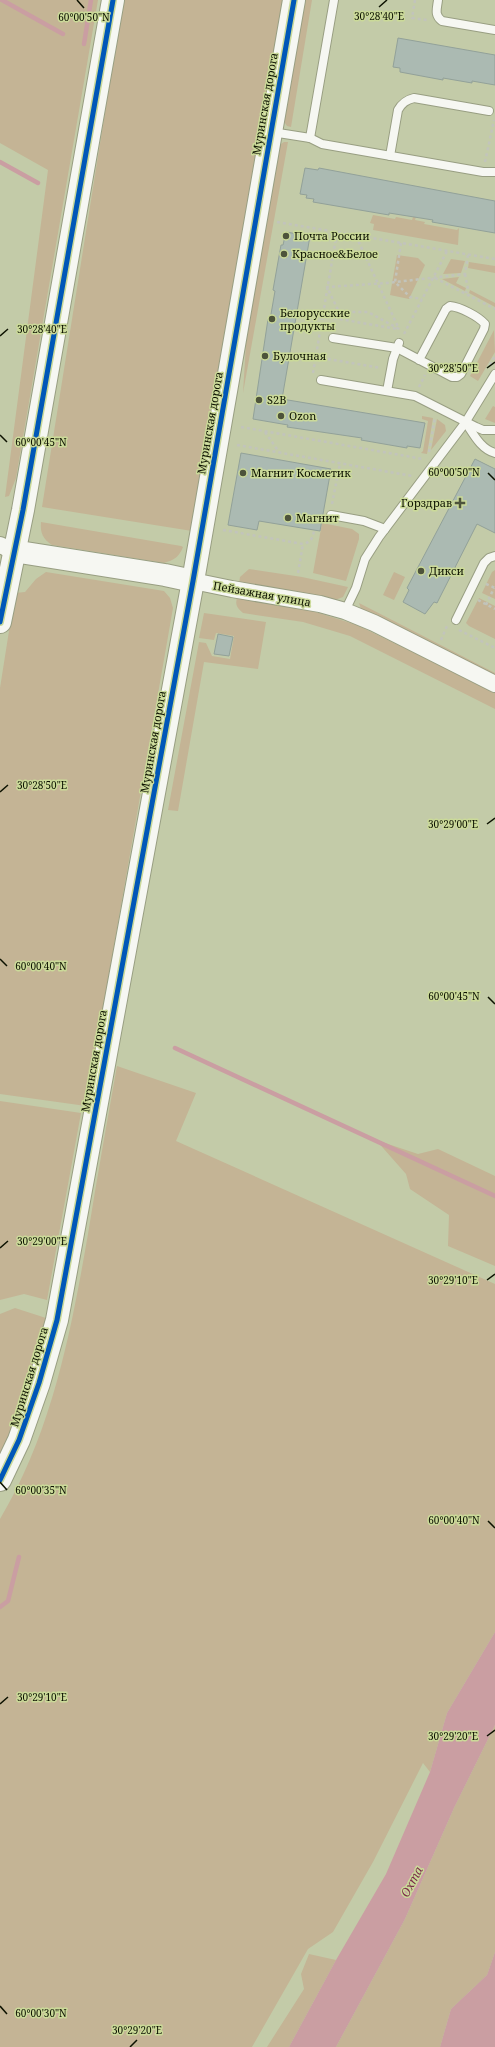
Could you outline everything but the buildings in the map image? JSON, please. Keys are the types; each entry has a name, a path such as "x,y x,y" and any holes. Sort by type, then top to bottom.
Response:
{"street":[{"path":"0,622 7,548 23,510 113,0"},
{"name":"Муринская дорога","path":"0,1480 19,1440 39,1383 57,1320 193,581 294,0"},
{"name":"Пейзажная улица","path":"7,548 165,574 232,589 320,604 345,611 374,624 495,684"}],"lane":[{"path":"310,138 334,0"},
{"path":"438,0 436,13 438,18 442,21 495,30"},
{"path":"390,156 398,110 407,100 414,98 492,112"},
{"path":"271,131 310,138 322,144 483,172 495,172"},
{"path":"334,338 398,346 419,360 452,377 457,377 464,368 484,329 485,324 481,320 462,310 450,306 446,309 419,360"},
{"path":"387,391 398,346"},
{"path":"345,611 356,588 365,559 385,529 465,422 495,374"},
{"path":"321,380 415,396 483,430 495,430"},
{"path":"465,422 478,441 488,451 495,453"},
{"path":"331,515 364,521 385,529"},
{"path":"455,624 484,563 489,558 495,556"}],"path":[{"path":"415,0 412,18 425,20 438,18"},
{"path":"483,172 494,127 492,112"},
{"path":"277,222 495,259"},
{"path":"321,380 312,378 337,232"},
{"path":"356,235 377,284 403,337 447,251"},
{"path":"395,282 401,243"},
{"path":"466,294 468,289 465,274 468,255"},
{"path":"327,287 377,284 465,274"},
{"path":"433,278 495,309"},
{"path":"395,282 410,297 422,299"},
{"path":"327,287 338,310 348,312 368,312 399,329"},
{"path":"322,316 399,329"},
{"path":"316,357 391,370"},
{"path":"237,445 424,478 437,408"},
{"path":"241,427 428,460"},
{"path":"265,432 279,453"},
{"path":"331,515 340,463"},
{"path":"223,530 303,544 309,542 313,537 314,530"},
{"path":"298,573 303,544"},
{"path":"486,605 494,588"},
{"path":"468,596 495,609"},
{"path":"439,642 448,625 455,624 495,648"}],"shaded area":[{"path":"0,0 98,0 16,478 9,496 5,497 48,170 0,143"},
{"path":"123,0 283,0 192,531 42,507"},
{"path":"304,0 312,0 291,127 287,126 283,120"},
{"path":"284,142 288,142 243,393 247,328 278,146"},
{"path":"373,215 412,220 413,217 416,217 415,220 425,222 424,224 457,230 459,228 458,245 373,230 374,224 370,223"},
{"path":"397,255 418,258 425,265 409,299 390,295"},
{"path":"451,259 465,261 461,273 443,274"},
{"path":"469,262 495,266 495,273 468,268"},
{"path":"459,277 456,283 466,288 465,291 442,279"},
{"path":"470,290 495,303 495,307 469,293"},
{"path":"494,330 495,352 478,381 470,376"},
{"path":"493,406 495,407 495,423 485,419"},
{"path":"422,416 433,418 427,454 421,453 423,451 428,421 422,419"},
{"path":"437,419 445,425 446,431 431,450"},
{"path":"41,522 183,547 176,558 164,563 52,545 43,535"},
{"path":"322,523 352,529 359,534 359,539 346,581 313,573"},
{"path":"249,569 302,577 348,587 343,597 335,600 239,583 240,577"},
{"path":"495,570 495,599 482,593 492,572"},
{"path":"46,572 164,591 170,598 173,608 86,1106 0,1094 0,688 15,593 25,592 36,579"},
{"path":"394,572 405,577 394,600 383,595"},
{"path":"237,598 306,609 357,625 495,692 495,709 350,636 303,622 243,613 237,606"},
{"path":"479,598 495,606 495,639 466,623"},
{"path":"359,603 495,673 495,675 361,609"},
{"path":"204,613 266,622 258,669 204,662 178,811 168,810 199,642 206,643 212,656 230,659 234,636 216,633 214,640 199,638"},
{"path":"117,1066 196,1093 176,1141 495,1284 495,1632 447,1713 430,1772 423,1763 373,1862 333,1932 308,1949 252,2047 0,2047 0,1519 18,1486 33,1452 57,1381 74,1308"},
{"path":"0,1101 81,1113 47,1300 24,1294 0,1300"},
{"path":"376,1140 418,1154 438,1149 495,1176 495,1266 448,1246 449,1215 410,1189 406,1174"},
{"path":"15,1308 46,1318 30,1381 0,1463 0,1314"},
{"path":"495,1725 495,1952 487,1975 451,2009 440,2047 336,2047 405,1919 454,1808"},
{"path":"309,1954 336,1960 289,2047 267,2047 304,1989 301,1974"}],"water":[{"name":"Охта","path":"495,1632 495,1725 454,1808 405,1919 336,2047 289,2047 336,1960 386,1874 430,1772 447,1713"},
{"path":"495,1952 495,2047 440,2047 451,2009 487,1975"}],"waterway":[{"path":"2,0 63,34"},
{"path":"84,44 91,0"},
{"path":"0,162 38,183"},
{"path":"175,1048 495,1196"},
{"path":"0,1607 8,1601 19,1557"}],"cycle path":[{"path":"0,622 23,510 113,0"},
{"path":"0,1480 19,1440 39,1383 57,1320 193,581 294,0"}],"place":[{"name":"Почта России","path":"286,236"},
{"name":"Красное&Белое","path":"284,254"},
{"name":"Белорусские продукты","path":"272,319"},
{"name":"Булочная","path":"265,356"},
{"name":"S2B","path":"259,400"},
{"name":"Ozon","path":"281,416"},
{"name":"Магнит Косметик","path":"243,473"},
{"name":"Горздрав","path":"460,503"},
{"name":"Магнит","path":"288,518"},
{"name":"Дикси","path":"421,571"}]}
